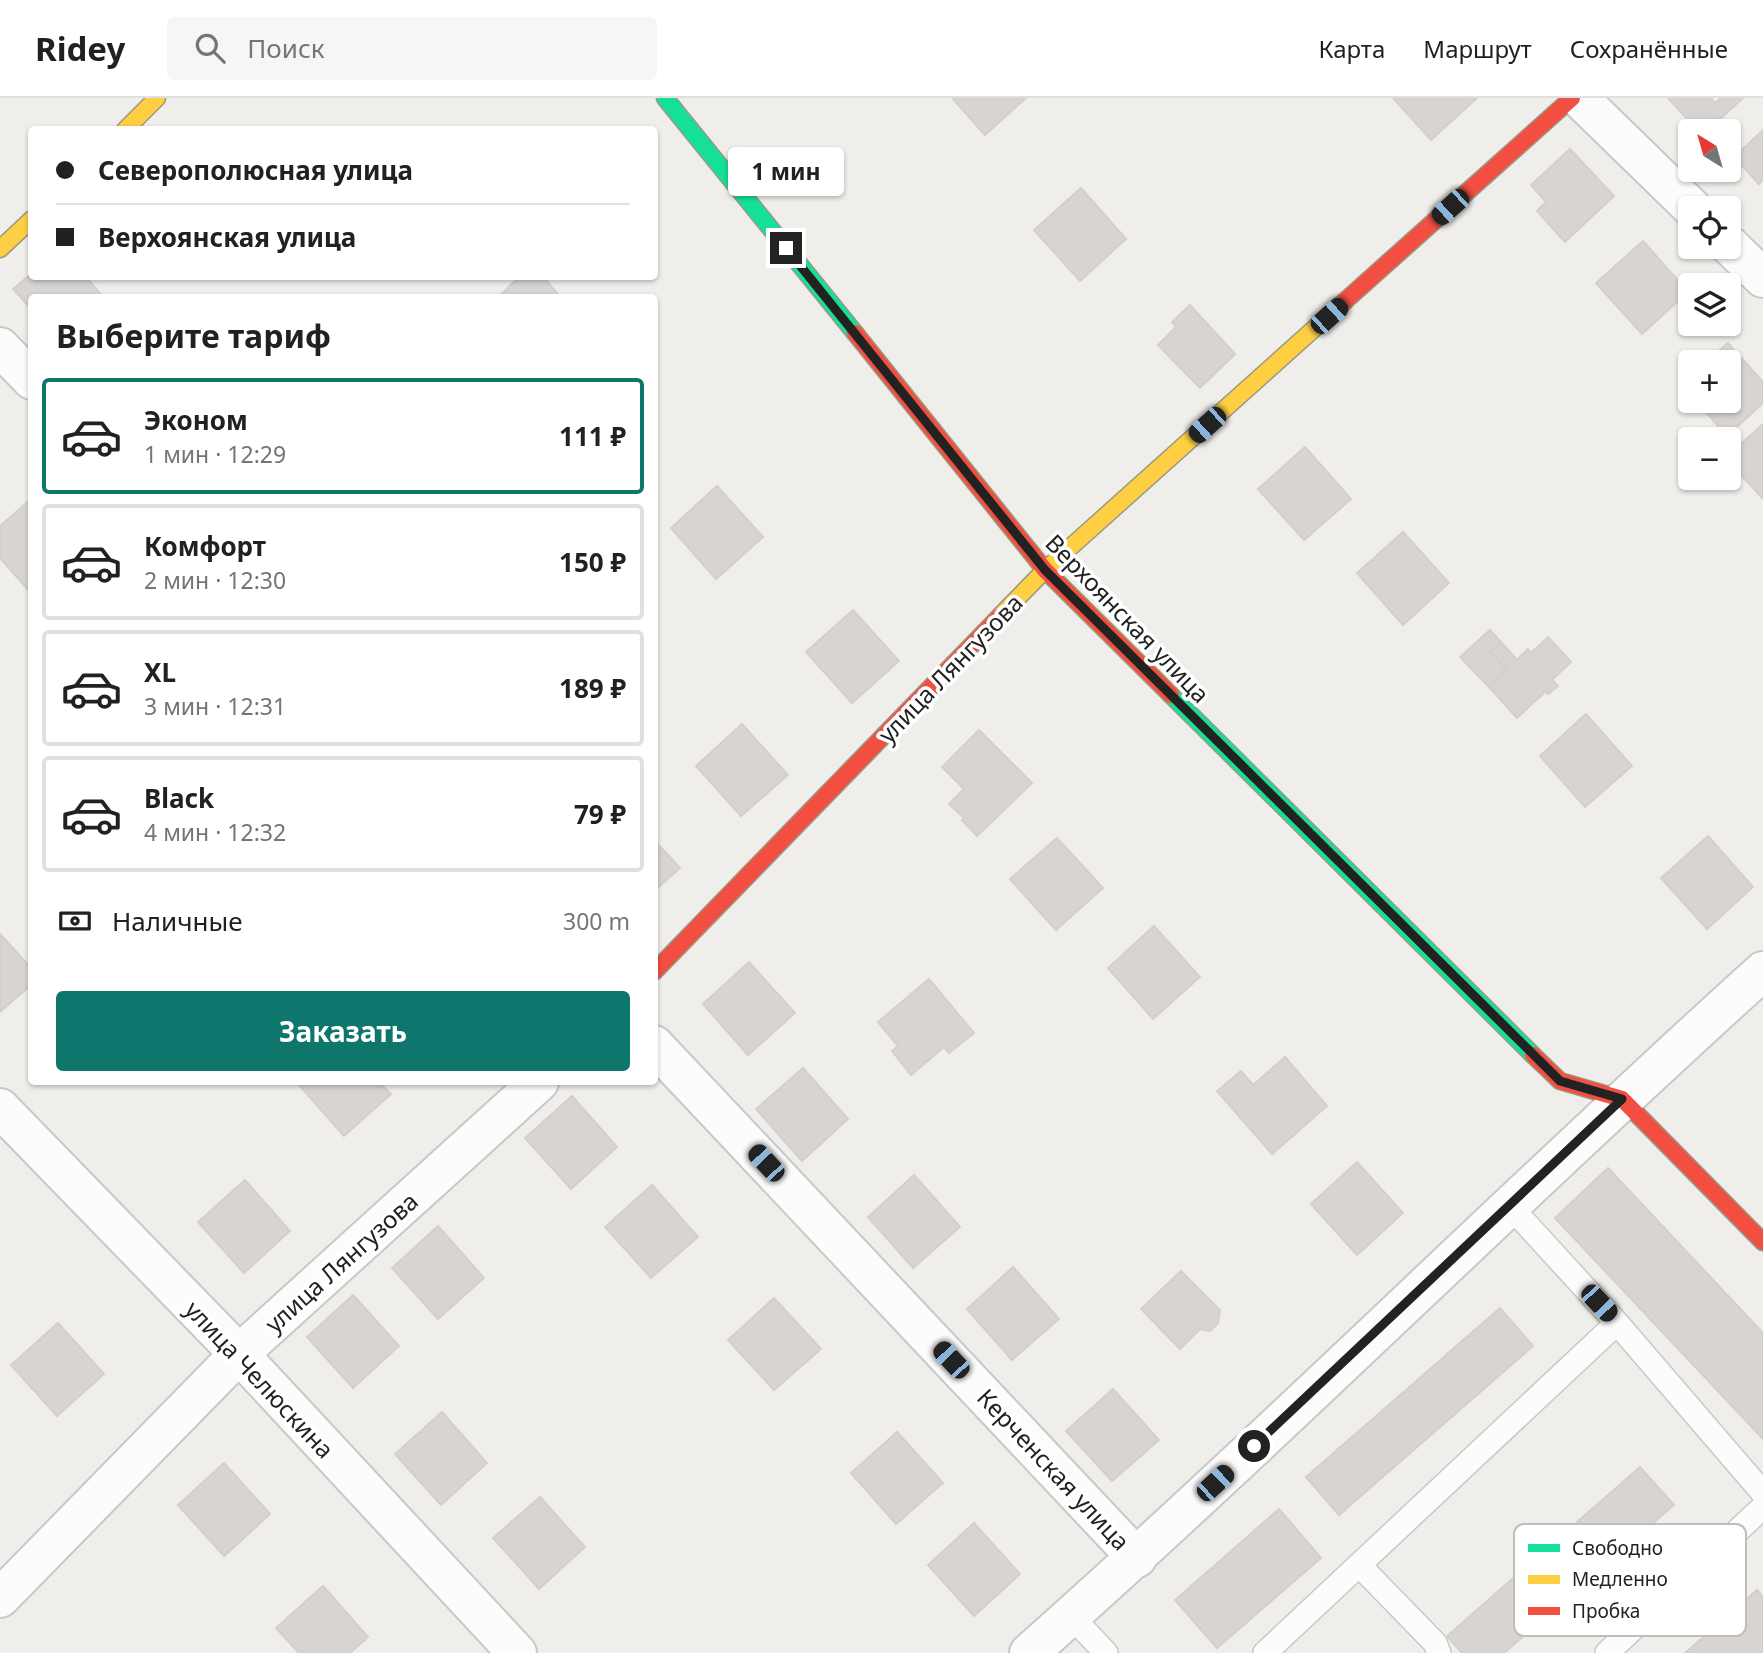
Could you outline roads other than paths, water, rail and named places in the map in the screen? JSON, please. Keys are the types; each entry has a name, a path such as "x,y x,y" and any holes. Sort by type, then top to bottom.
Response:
{"street":[{"path":"129,126 157,98"},
{"name":"Верхоянская улица","path":"665,98 1045,570 1560,1081 1622,1099"},
{"name":"улица Лянгузова","path":"658,968 1045,570 1572,98"},
{"path":"1579,98 1680,196"},
{"path":"0,249 28,223"},
{"path":"1741,257 1763,278"},
{"path":"0,347 28,376"},
{"path":"1029,1653 1137,1558 1622,1099 1763,971"},
{"name":"Керченская улица","path":"658,1049 1137,1558"},
{"name":"улица Лянгузова","path":"0,1598 239,1354 536,1085"},
{"path":"1622,1099 1763,1242"},
{"name":"улица Челюскина","path":"0,1108 239,1354 517,1653"}],"lane":[{"path":"1510,1205 1617,1323 1763,1493"},
{"path":"1265,1653 1617,1323"},
{"path":"1745,1524 1763,1507"},
{"path":"1359,1565 1436,1643 1439,1653"},
{"path":"1071,1616 1106,1653"},
{"path":"1607,1653 1625,1636"}]}
